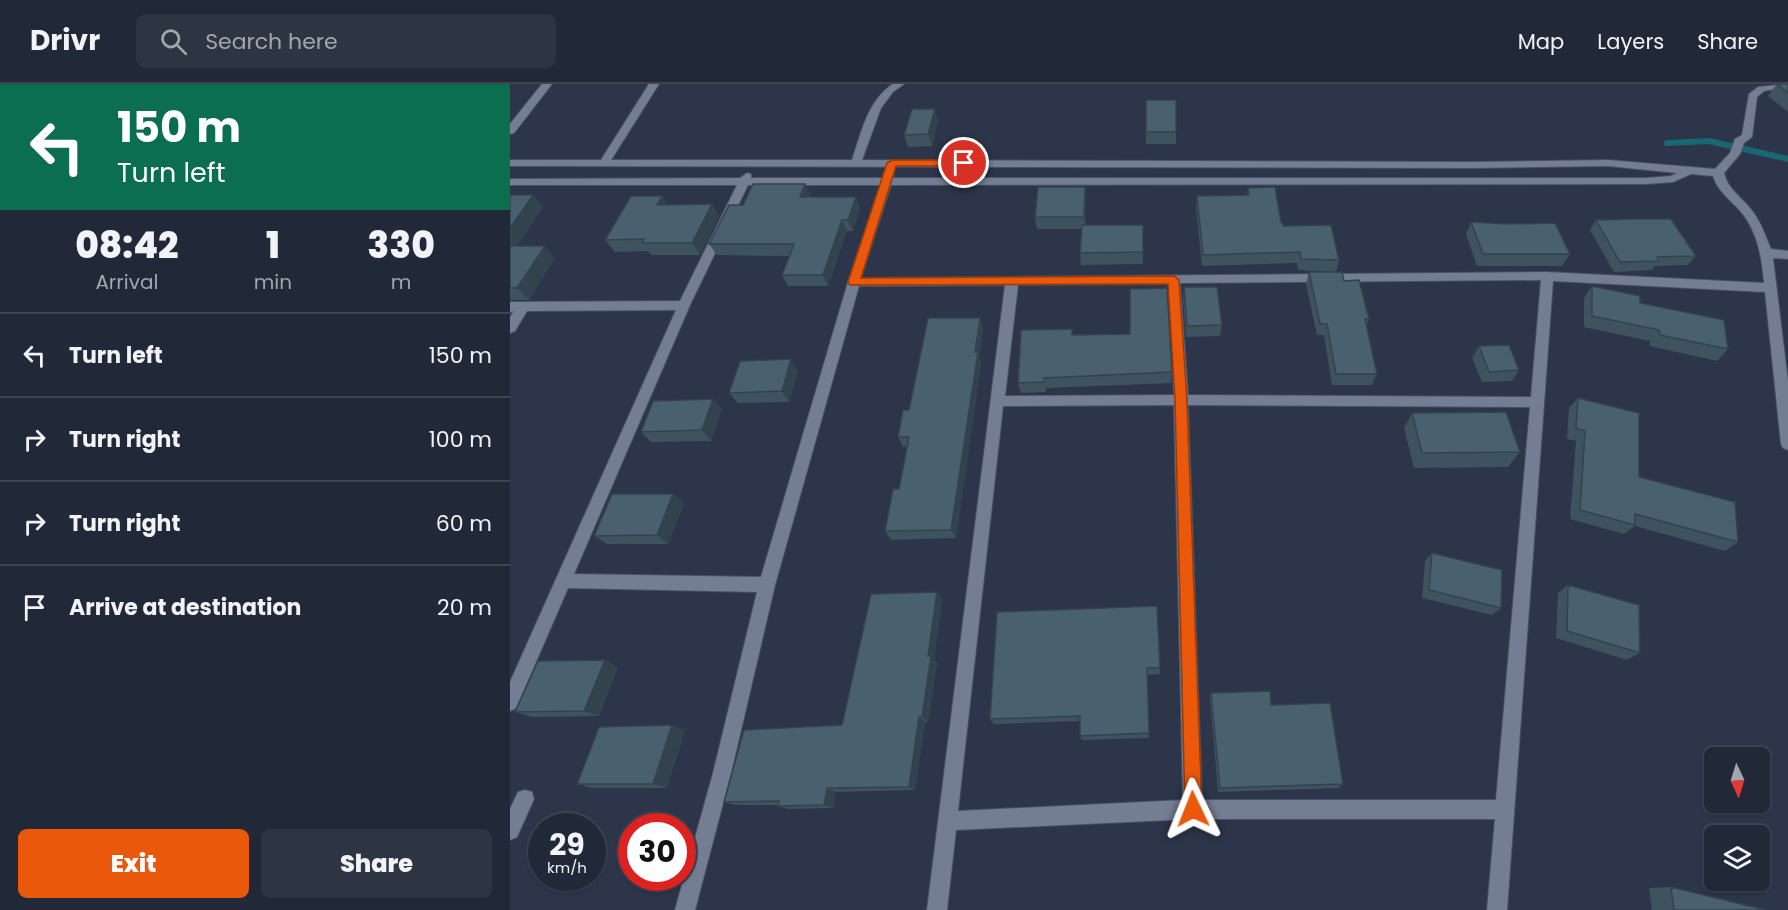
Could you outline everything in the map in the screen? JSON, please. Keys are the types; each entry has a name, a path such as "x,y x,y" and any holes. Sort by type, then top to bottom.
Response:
{"street":[{"path":"510,131 547,84"},
{"path":"604,163 654,84"},
{"path":"856,163 879,99 899,84"},
{"path":"1718,173 1735,154 1739,141 1747,137 1752,96 1761,89 1788,84"},
{"path":"510,163 1473,165 1608,163 1718,173"},
{"path":"685,910 722,773 767,585 854,282 892,163"},
{"path":"510,702 684,304 744,183 751,164"},
{"path":"510,182 1653,181 1673,179 1690,170"},
{"path":"1718,173 1722,186 1753,220 1767,253 1788,444"},
{"path":"1767,253 1788,255"},
{"path":"854,282 1547,276 1772,288"},
{"path":"1497,910 1547,276"},
{"path":"937,910 1012,280"},
{"path":"1174,280 1181,400 1193,809"},
{"path":"510,328 517,307 684,304"},
{"path":"997,401 1538,402"},
{"path":"564,581 767,585"},
{"path":"510,830 525,799"},
{"path":"949,821 1193,809 1506,810"}],"building":[{"path":"1777,84 1788,84 1788,93"},
{"path":"1146,100 1176,100 1176,132 1146,132"},
{"path":"912,109 935,109 928,134 904,135"},
{"path":"753,184 805,184 800,197 856,197 848,220 842,220 823,275 782,275 794,244 709,244 729,205 743,205"},
{"path":"1038,187 1085,187 1084,217 1035,217"},
{"path":"1275,187 1281,222 1284,226 1331,225 1339,260 1301,259 1300,252 1203,255 1197,196 1249,195 1248,188"},
{"path":"510,195 533,195 510,228"},
{"path":"631,196 662,196 657,205 712,204 692,243 642,243 644,239 605,240"},
{"path":"1671,219 1696,256 1657,257 1659,261 1620,262 1596,220"},
{"path":"1471,222 1555,223 1570,254 1483,254"},
{"path":"1082,225 1143,225 1143,252 1080,253"},
{"path":"510,246 545,246 517,288 510,288"},
{"path":"1309,272 1342,272 1344,281 1359,280 1369,319 1365,319 1377,374 1336,374 1327,324 1320,324"},
{"path":"1592,286 1640,296 1640,303 1724,320 1728,349 1660,335 1659,330 1592,316"},
{"path":"1184,287 1217,287 1222,325 1187,326"},
{"path":"1167,288 1172,372 1044,378 1044,382 1018,383 1021,330 1072,329 1072,335 1130,334 1130,289"},
{"path":"928,318 980,318 975,352 978,352 951,530 885,531 893,489 899,489 909,437 898,437 903,410 909,410"},
{"path":"1509,345 1519,370 1489,372 1479,346"},
{"path":"791,359 782,391 729,393 740,361"},
{"path":"1578,398 1639,413 1639,477 1735,502 1738,542 1635,514 1635,525 1580,510 1585,431 1576,428"},
{"path":"713,399 702,430 641,432 653,401"},
{"path":"1506,412 1520,452 1422,453 1412,413"},
{"path":"612,494 673,494 657,535 594,536"},
{"path":"1432,553 1502,570 1501,608 1429,590"},
{"path":"1568,585 1639,605 1640,653 1567,631"},
{"path":"937,592 928,656 931,656 909,787 827,788 824,805 778,806 779,801 724,802 744,730 842,725 871,594"},
{"path":"1157,606 1160,668 1147,668 1149,733 1080,736 1080,716 990,719 997,612"},
{"path":"605,660 584,711 515,712 538,661"},
{"path":"1270,691 1271,705 1330,703 1343,784 1220,788 1211,693"},
{"path":"672,725 653,784 577,784 599,727"},
{"path":"1671,887 1766,910 1674,910"}],"waterway":[{"path":"1667,143 1709,141 1788,159"}],"route":[{"path":"964,163 892,163 854,282 1174,280 1181,400 1193,809"}]}
